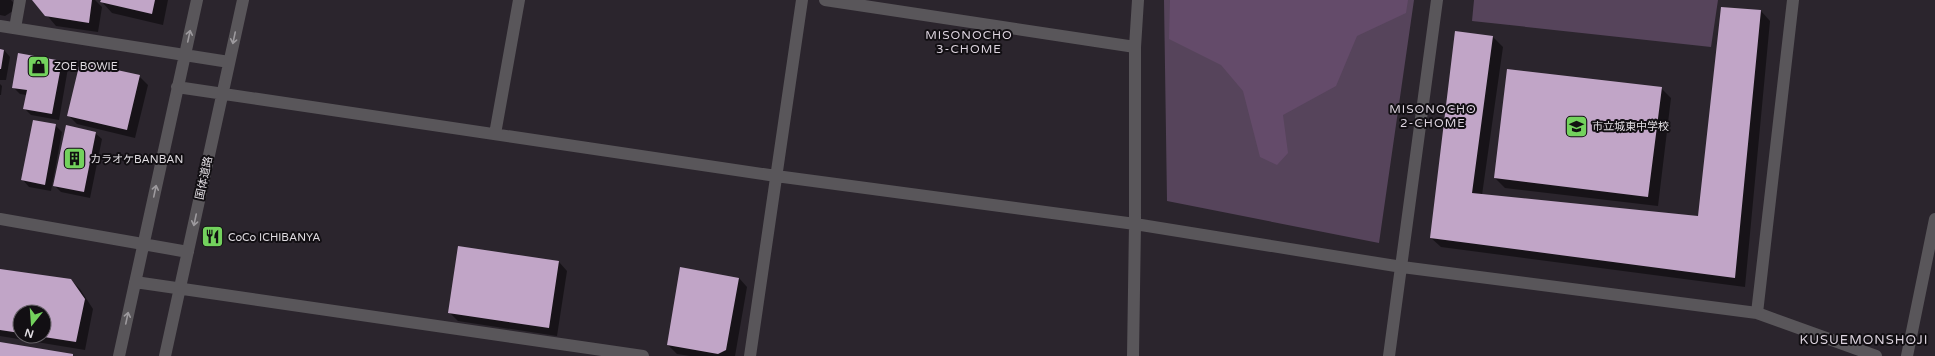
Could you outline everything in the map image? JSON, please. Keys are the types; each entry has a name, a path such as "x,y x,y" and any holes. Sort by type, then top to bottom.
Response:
{"street":[{"path":"15,28 20,0"},
{"path":"119,356 197,0"},
{"name":"国体道路","path":"165,356 243,0"},
{"path":"495,134 519,0"},
{"path":"750,356 802,0"},
{"path":"825,0 1135,47"},
{"path":"1133,356 1136,224 1135,47 1138,0"},
{"path":"1389,356 1437,0"},
{"path":"1757,313 1793,0"},
{"path":"0,26 229,62"},
{"path":"177,87 776,176 1136,224 1402,267 1757,313 1876,356"},
{"path":"0,219 188,252"},
{"path":"1907,356 1935,219"},
{"path":"135,282 643,356"}],"shaded area":[{"path":"1164,0 1414,0 1379,243 1167,201"},
{"path":"1170,0 1408,0 1406,13 1357,36 1336,86 1283,115 1288,153 1277,165 1260,157 1243,91 1221,65 1169,39"},
{"path":"1474,0 1718,0 1711,47 1472,21"}],"building":[{"path":"32,0 92,0 89,23 45,16"},
{"path":"101,0 155,0 152,14 100,2"},
{"path":"1721,7 1761,10 1735,278 1430,238 1455,31 1493,36 1472,193 1698,216"},
{"path":"0,49 4,50 1,69 0,69"},
{"path":"18,53 62,61 52,114 23,109 27,90 12,88"},
{"path":"80,62 140,75 127,130 67,116"},
{"path":"1507,69 1662,87 1648,197 1494,178"},
{"path":"33,120 56,124 45,185 21,180"},
{"name":"カラオケBANBAN","path":"66,125 96,132 84,192 53,186"},
{"path":"458,246 559,261 549,328 448,313"},
{"path":"680,267 739,278 726,350 718,354 667,345"},
{"path":"0,269 71,279 85,299 76,342 52,338 52,304 12,304 12,332 0,330"},
{"path":"0,342 73,354 73,356 0,356"}],"place":[{"name":"ZOE BOWIE","path":"39,66"},
{"name":"市立城東中学校","path":"1576,126"},
{"name":"カラオケBANBAN","path":"75,159"},
{"name":"CoCo ICHIBANYA","path":"212,237"}],"district":[{"name":"MISONOCHO 3-CHOME","path":"969,42"},
{"name":"MISONOCHO 2-CHOME","path":"1433,116"},
{"name":"KUSUEMONSHOJI","path":"1864,340"}]}
